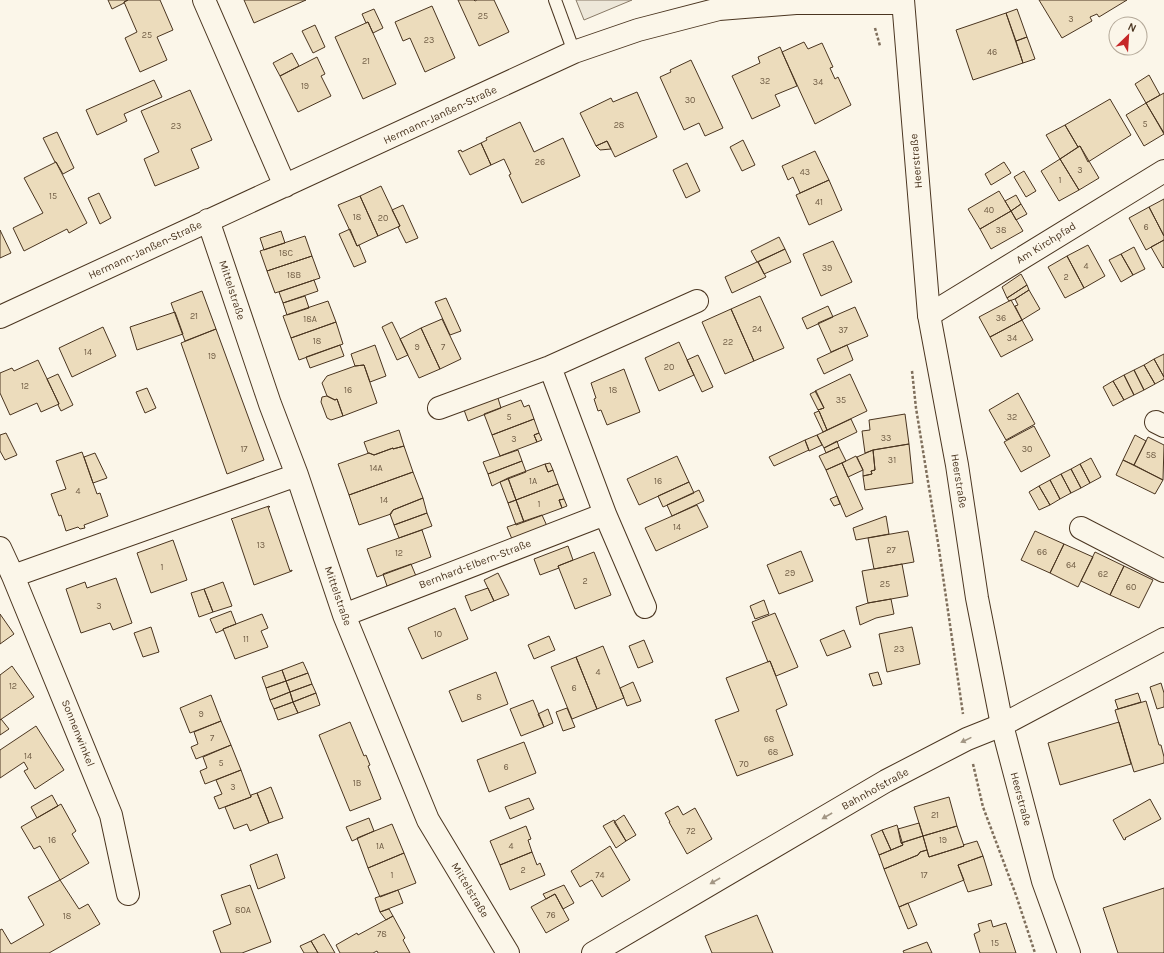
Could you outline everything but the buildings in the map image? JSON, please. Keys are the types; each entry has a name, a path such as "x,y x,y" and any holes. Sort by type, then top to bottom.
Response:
{"street":[{"path":"204,0 285,186"},
{"name":"Hermann-Janßen-Straße","path":"0,317 574,52 638,30 719,9 795,2 903,2"},
{"name":"Heerstraße","path":"903,2 929,315 957,465 977,598 1002,725 1043,881 1069,953"},
{"name":"Am Kirchpfad","path":"929,315 1164,170"},
{"name":"Mittelstraße","path":"208,220 270,404 297,475 344,615 428,820 508,953"},
{"path":"439,408 550,367 697,301"},
{"path":"550,367 605,514 645,607"},
{"path":"13,576 297,475"},
{"name":"Bernhard-Elbern-Straße","path":"344,615 605,514"},
{"path":"1081,528 1164,571"},
{"name":"Sonnenwinkel","path":"0,548 13,576 111,815 128,894"},
{"name":"Bahnhofstraße","path":"593,953 886,781 967,739 1002,725 1164,639"}],"lane":[{"path":"555,0 574,52"}],"shaded area":[{"path":"576,0 632,0 584,20"}]}
